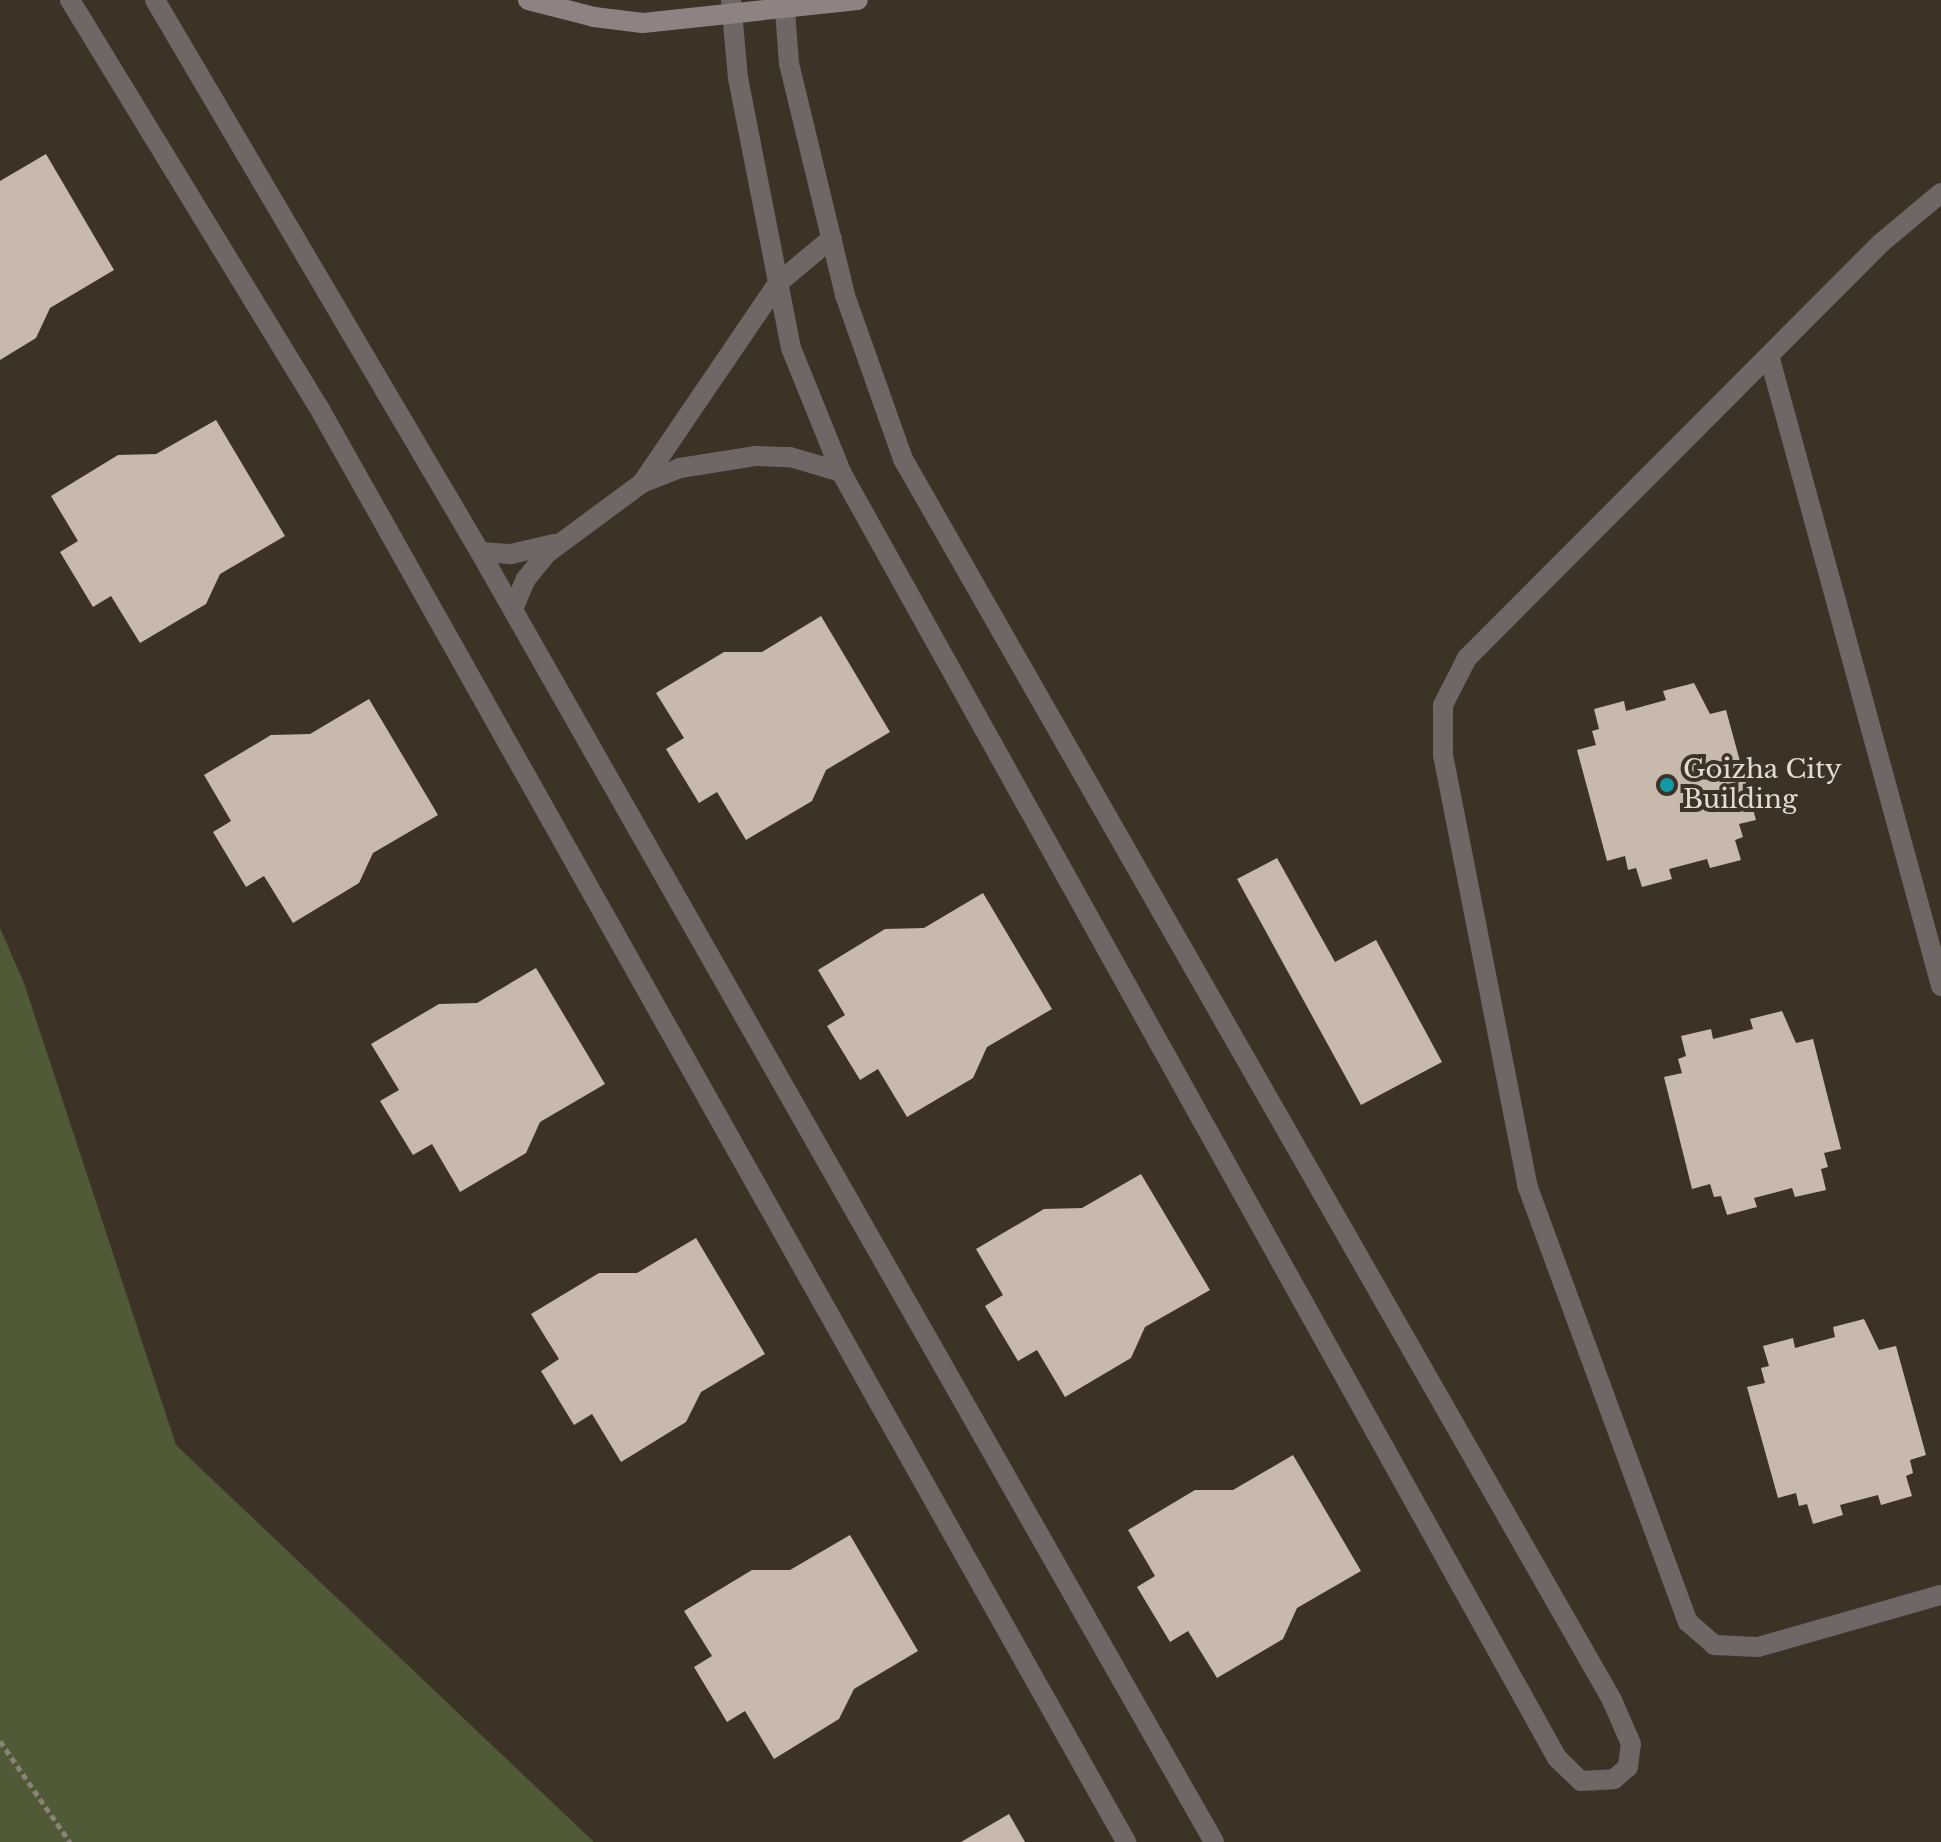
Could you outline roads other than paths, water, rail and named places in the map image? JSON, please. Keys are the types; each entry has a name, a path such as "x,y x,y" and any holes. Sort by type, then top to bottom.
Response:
{"street":[{"path":"70,0 318,406 1126,1842"},
{"path":"155,0 513,609 1214,1842"},
{"path":"528,0 643,23 732,8 785,9 858,0"},
{"path":"732,8 738,78 791,348 841,472 1557,1758 1581,1781 1614,1779 1628,1767 1631,1744 1612,1700 903,459 860,345 789,64 785,9"},
{"path":"1941,193 1881,243 1770,359 1467,658 1443,705 1443,755 1527,1185 1688,1622 1714,1645 1758,1647 1941,1595"},
{"path":"642,483 778,283 832,238"},
{"path":"1770,359 1941,986"},
{"path":"513,609 530,572 558,543 642,483 680,468 756,456 790,457 841,472"},
{"path":"480,552 519,553 558,543"}],"place":[{"name":"Goizha City Building","path":"1667,785"}]}
